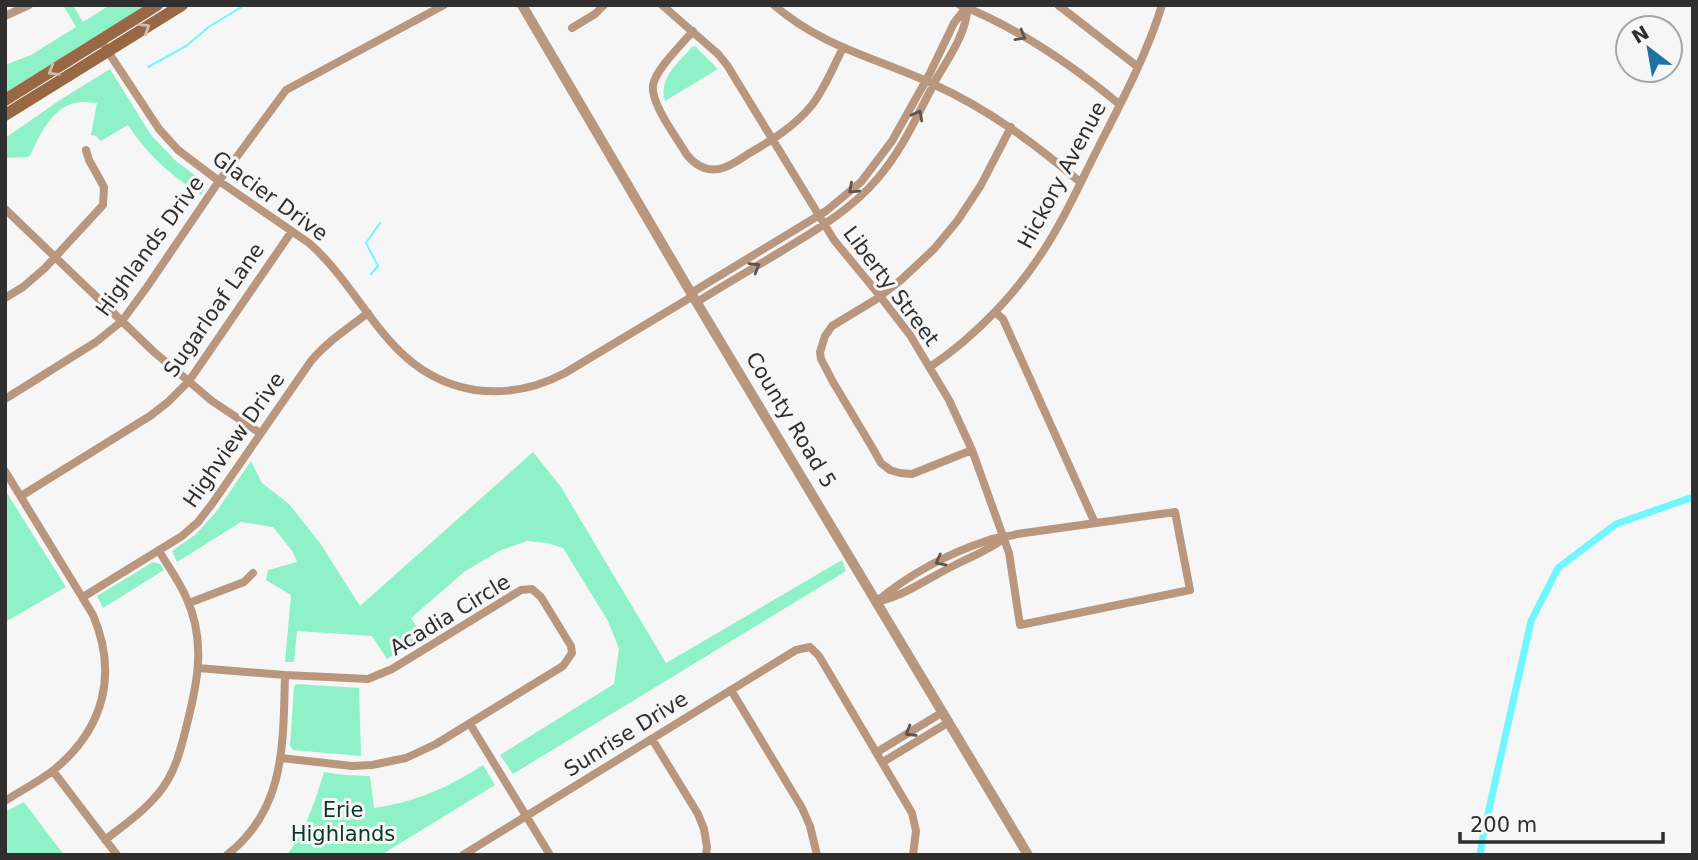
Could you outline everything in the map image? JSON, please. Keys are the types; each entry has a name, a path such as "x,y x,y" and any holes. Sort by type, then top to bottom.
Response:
{"main road":[{"path":"5,116 157,5"},
{"path":"5,100 182,5"}],"street":[{"path":"5,16 29,5"},
{"name":"Highlands Drive","path":"5,399 96,342 122,321 286,90 444,5"},
{"name":"County Road 5","path":"522,5 1028,855"},
{"path":"572,28 604,5"},
{"name":"Liberty Street","path":"662,5 727,65 834,240 910,335 930,367 972,450 1004,538 1009,553 1020,625 1190,590 1175,512 1095,523"},
{"path":"1058,5 1138,67"},
{"name":"Hickory Avenue","path":"930,367 995,312 1020,284 1047,245 1138,67 1162,5"},
{"path":"777,6 811,33 925,80 982,109 1042,149 1080,182"},
{"path":"694,297 818,216 850,193 872,170 892,141 965,6"},
{"path":"694,297 824,225 852,204 879,177 905,140 963,28 967,15 965,6"},
{"path":"965,6 1050,53 1119,104"},
{"path":"693,32 658,73 653,84 653,93 656,103 687,155 693,162 710,169 721,169 732,164 785,132 812,104 843,48"},
{"name":"Glacier Drive","path":"104,46 168,140 191,161 322,254 400,353 432,376 465,388 501,391 532,387 555,378 694,297"},
{"path":"972,450 912,474 900,474 890,470 881,463 833,382 820,352 825,335 832,326 880,296 934,249 981,186 1011,127"},
{"path":"5,298 23,287 56,257 103,205 104,187 86,150"},
{"path":"5,209 189,381 260,433"},
{"name":"Sugarloaf Lane","path":"21,496 168,402 189,381 292,231"},
{"path":"877,601 895,597 957,563 995,546 1004,538 1095,523 1003,319 995,312"},
{"name":"Highview Drive","path":"83,597 182,536 198,522 320,350 368,313"},
{"path":"5,471 93,615 103,641 106,667 104,693 97,715 74,752 53,771 5,801"},
{"path":"105,840 143,810 171,774 180,752 194,694 198,668 197,635 189,603 159,551"},
{"path":"189,603 244,582 253,573"},
{"name":"Acadia Circle","path":"198,668 368,679 392,669 521,590 532,589 541,597 571,646 572,653 564,666 422,751 388,763 352,766 281,758"},
{"name":"Sunrise Drive","path":"463,855 796,650 810,647 819,656 877,752"},
{"path":"227,855 248,834 264,811 276,783 281,758 285,675"},
{"path":"731,690 802,808 810,825 817,855"},
{"path":"913,855 916,831 912,813 877,752 946,717"},
{"path":"883,762 946,717"},
{"path":"470,724 550,855"},
{"path":"652,739 698,814 704,830 706,855"},
{"path":"53,771 117,855"}],"green space":[{"path":"63,5 73,5 83,22 110,5 146,5 5,93 5,65 31,55 76,27"},
{"path":"695,46 718,69 665,101 664,85 667,78"},
{"path":"110,69 151,135 176,161 204,182 205,188 201,195 161,164 128,125 101,141 91,135 97,103 80,102 61,109 48,122 29,157 5,158 5,138"},
{"path":"533,452 561,487 666,663 842,560 846,571 513,774 500,755 614,684 619,649 608,621 563,548 527,541 499,551 464,572 411,618 423,637 387,659 372,636 297,631 294,662 285,662 291,595 266,580 268,570 297,562 293,552 273,527 241,522 177,562 172,551 196,534 216,512 251,461 262,483 289,504 320,543 360,606"},
{"path":"5,490 66,587 5,622"},
{"path":"153,562 160,564 164,570 103,608 97,596"},
{"path":"294,686 359,688 361,756 293,750 290,746"},
{"name":"Erie Highlands","path":"483,765 495,785 381,855 287,855 309,815 324,772 370,776 374,808 431,793"},
{"path":"24,802 64,855 5,855 5,812"}],"waterway":[{"path":"148,67 186,46 210,26 245,5"},
{"path":"371,274 378,266 366,243 380,223"},
{"path":"1480,855 1531,621 1558,568 1616,524 1693,497"}]}
